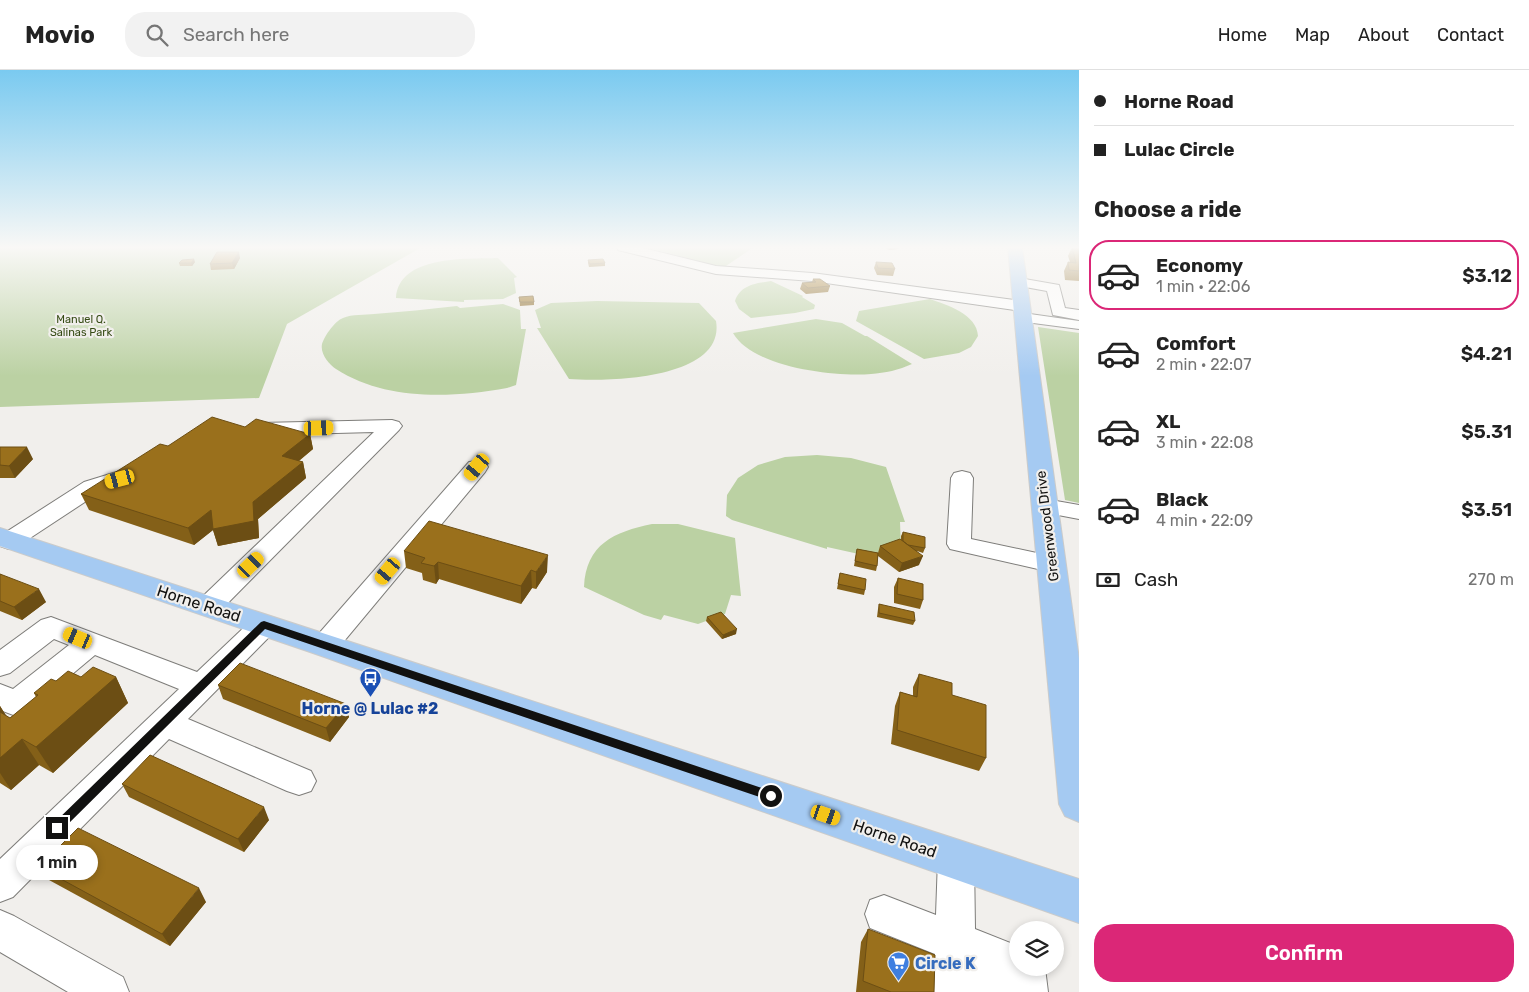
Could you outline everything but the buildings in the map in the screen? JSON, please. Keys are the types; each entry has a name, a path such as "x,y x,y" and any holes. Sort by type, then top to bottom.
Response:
{"main road":[{"name":"Greenwood Drive","path":"1027,290 1032,308 1044,506 1051,564 1072,685 1079,804"},
{"name":"Horne Road","path":"4,539 325,645 1079,901"}],"street":[{"path":"904,290 1079,314"},
{"path":"1032,308 1044,290"},
{"path":"1032,308 1052,290"},
{"path":"1032,308 1079,326"},
{"path":"209,606 392,426 239,430"},
{"path":"325,645 477,467"},
{"path":"4,539 92,487 120,479 136,468"},
{"path":"962,478 959,544 1051,564"},
{"path":"1044,506 1079,512"},
{"path":"0,884 264,625"},
{"path":"0,665 51,627 202,686"},
{"path":"0,696 16,704 91,643"},
{"path":"164,723 299,781"},
{"path":"956,859 994,964"},
{"path":"884,914 994,964 1026,970 1027,992"},
{"path":"0,930 108,992"},
{"path":"955,992 994,964"}],"green space":[{"name":"Manuel Q. Salinas Park","path":"0,290 347,290 287,324 259,398 0,407"},
{"path":"398,290 516,290 516,293 503,299 464,300 464,302 396,298"},
{"path":"790,290 815,305 814,309 795,313 751,318 739,309 735,301 741,291"},
{"path":"930,299 945,304 967,316 976,328 978,336 971,347 959,353 924,359 856,321 859,311"},
{"path":"597,301 699,303 716,321 714,341 702,355 684,366 660,373 609,380 569,379 537,328 541,328 535,310 551,303"},
{"path":"503,304 520,310 521,329 526,329 516,385 507,388 441,395 397,392 376,387 336,369 328,362 322,351 322,344 334,325 340,320 354,315"},
{"path":"816,319 842,323 912,364 892,371 871,374 856,375 817,372 796,368 758,355 743,345 733,333"},
{"path":"1038,327 1079,333 1079,503 1065,500"},
{"path":"817,455 851,458 886,467 905,522 900,522 901,548 877,555 877,558 827,547 827,549 732,520 726,516 727,495 738,478 758,465 785,457"},
{"path":"652,524 678,524 735,538 741,596 731,595 725,614 698,624 664,615 661,620 644,615 584,587 590,560 604,542 626,531"}],"place":[{"name":"Horne @ Lulac #2","path":"370,698"},
{"name":"Circle K","path":"899,982"}],"route":[{"path":"57,828 264,625 771,796"}]}
